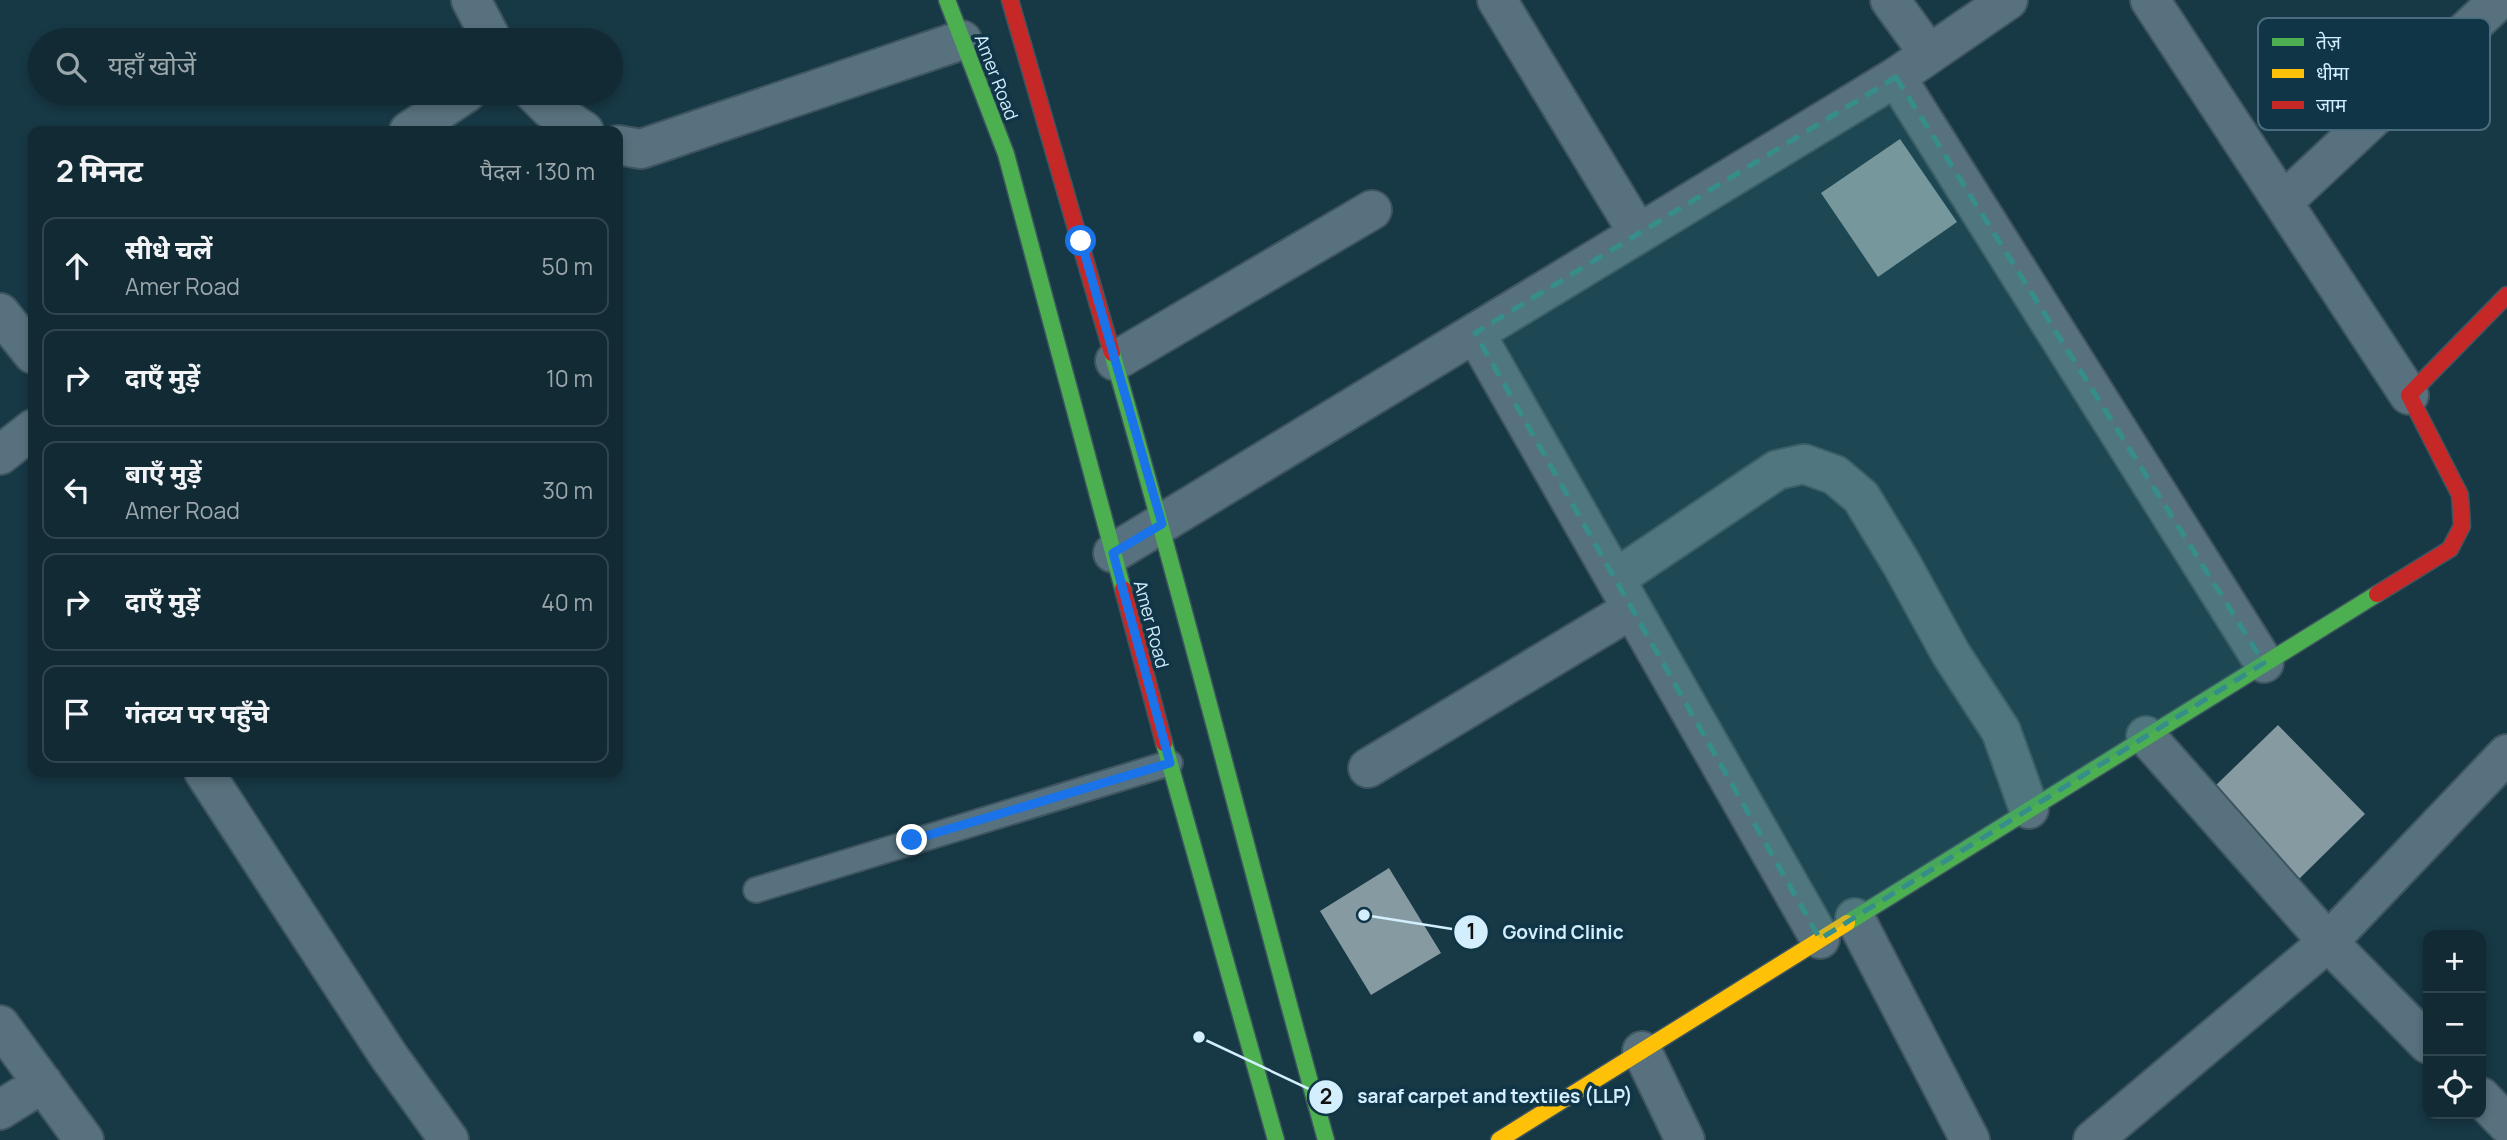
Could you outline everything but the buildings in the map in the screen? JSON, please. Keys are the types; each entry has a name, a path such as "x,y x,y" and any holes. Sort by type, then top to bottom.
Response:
{"main road":[{"name":"Amer Road","path":"947,0 1006,154 1170,763 1276,1140"},
{"name":"Amer Road","path":"1010,0 1162,524 1263,914 1326,1140"},
{"path":"1512,1137 1820,939 2450,549 2462,526 2460,495 2409,395 2507,295"}],"street":[{"path":"471,0 486,28"},
{"path":"1497,0 1638,233"},
{"path":"1890,0 1929,54"},
{"path":"1113,553 1896,77 2008,0"},
{"path":"2150,0 2409,395"},
{"path":"2480,18 2499,0"},
{"path":"623,146 641,149 962,40"},
{"path":"1896,77 2264,663"},
{"path":"416,126 448,105"},
{"path":"546,105 576,126"},
{"path":"2283,202 2360,130"},
{"path":"1115,361 1372,211"},
{"path":"0,313 28,348"},
{"path":"1475,333 1820,939"},
{"path":"0,455 28,433"},
{"path":"1368,768 1624,594 1777,470 1804,464 1835,475 1861,497 1951,654 2001,732 2029,809"},
{"path":"2146,736 2328,942 2423,1039"},
{"path":"2093,1140 2328,942 2507,754"},
{"path":"207,777 388,1055 449,1140"},
{"path":"1855,918 1970,1140"},
{"path":"0,1025 84,1140"},
{"path":"1642,1051 1685,1140"},
{"path":"0,1110 43,1083"},
{"path":"2486,1102 2507,1124"},
{"path":"2496,1140 2507,1129"}],"lane":[{"path":"756,890 1170,763"}],"highlighted area":[{"path":"1896,77 2264,663 1820,939 1475,333"}],"traffic: fast":[{"path":"947,0 1006,154 1123,589"},
{"path":"1112,353 1326,1140"},
{"path":"1847,923 2377,594"},
{"path":"1164,743 1276,1140"}],"traffic: slow":[{"path":"1499,1140 1847,923"}],"traffic: jam":[{"path":"1010,0 1112,353"},
{"path":"2377,594 2450,549 2462,526 2460,495 2409,395 2507,295"},
{"path":"1123,589 1164,743"}],"place":[{"name":"Govind Clinic","path":"1364,915"},
{"name":"saraf carpet and textiles (LLP)","path":"1199,1037"}],"route":[{"path":"912,840 1170,763 1113,553 1162,524 1081,241"}]}
